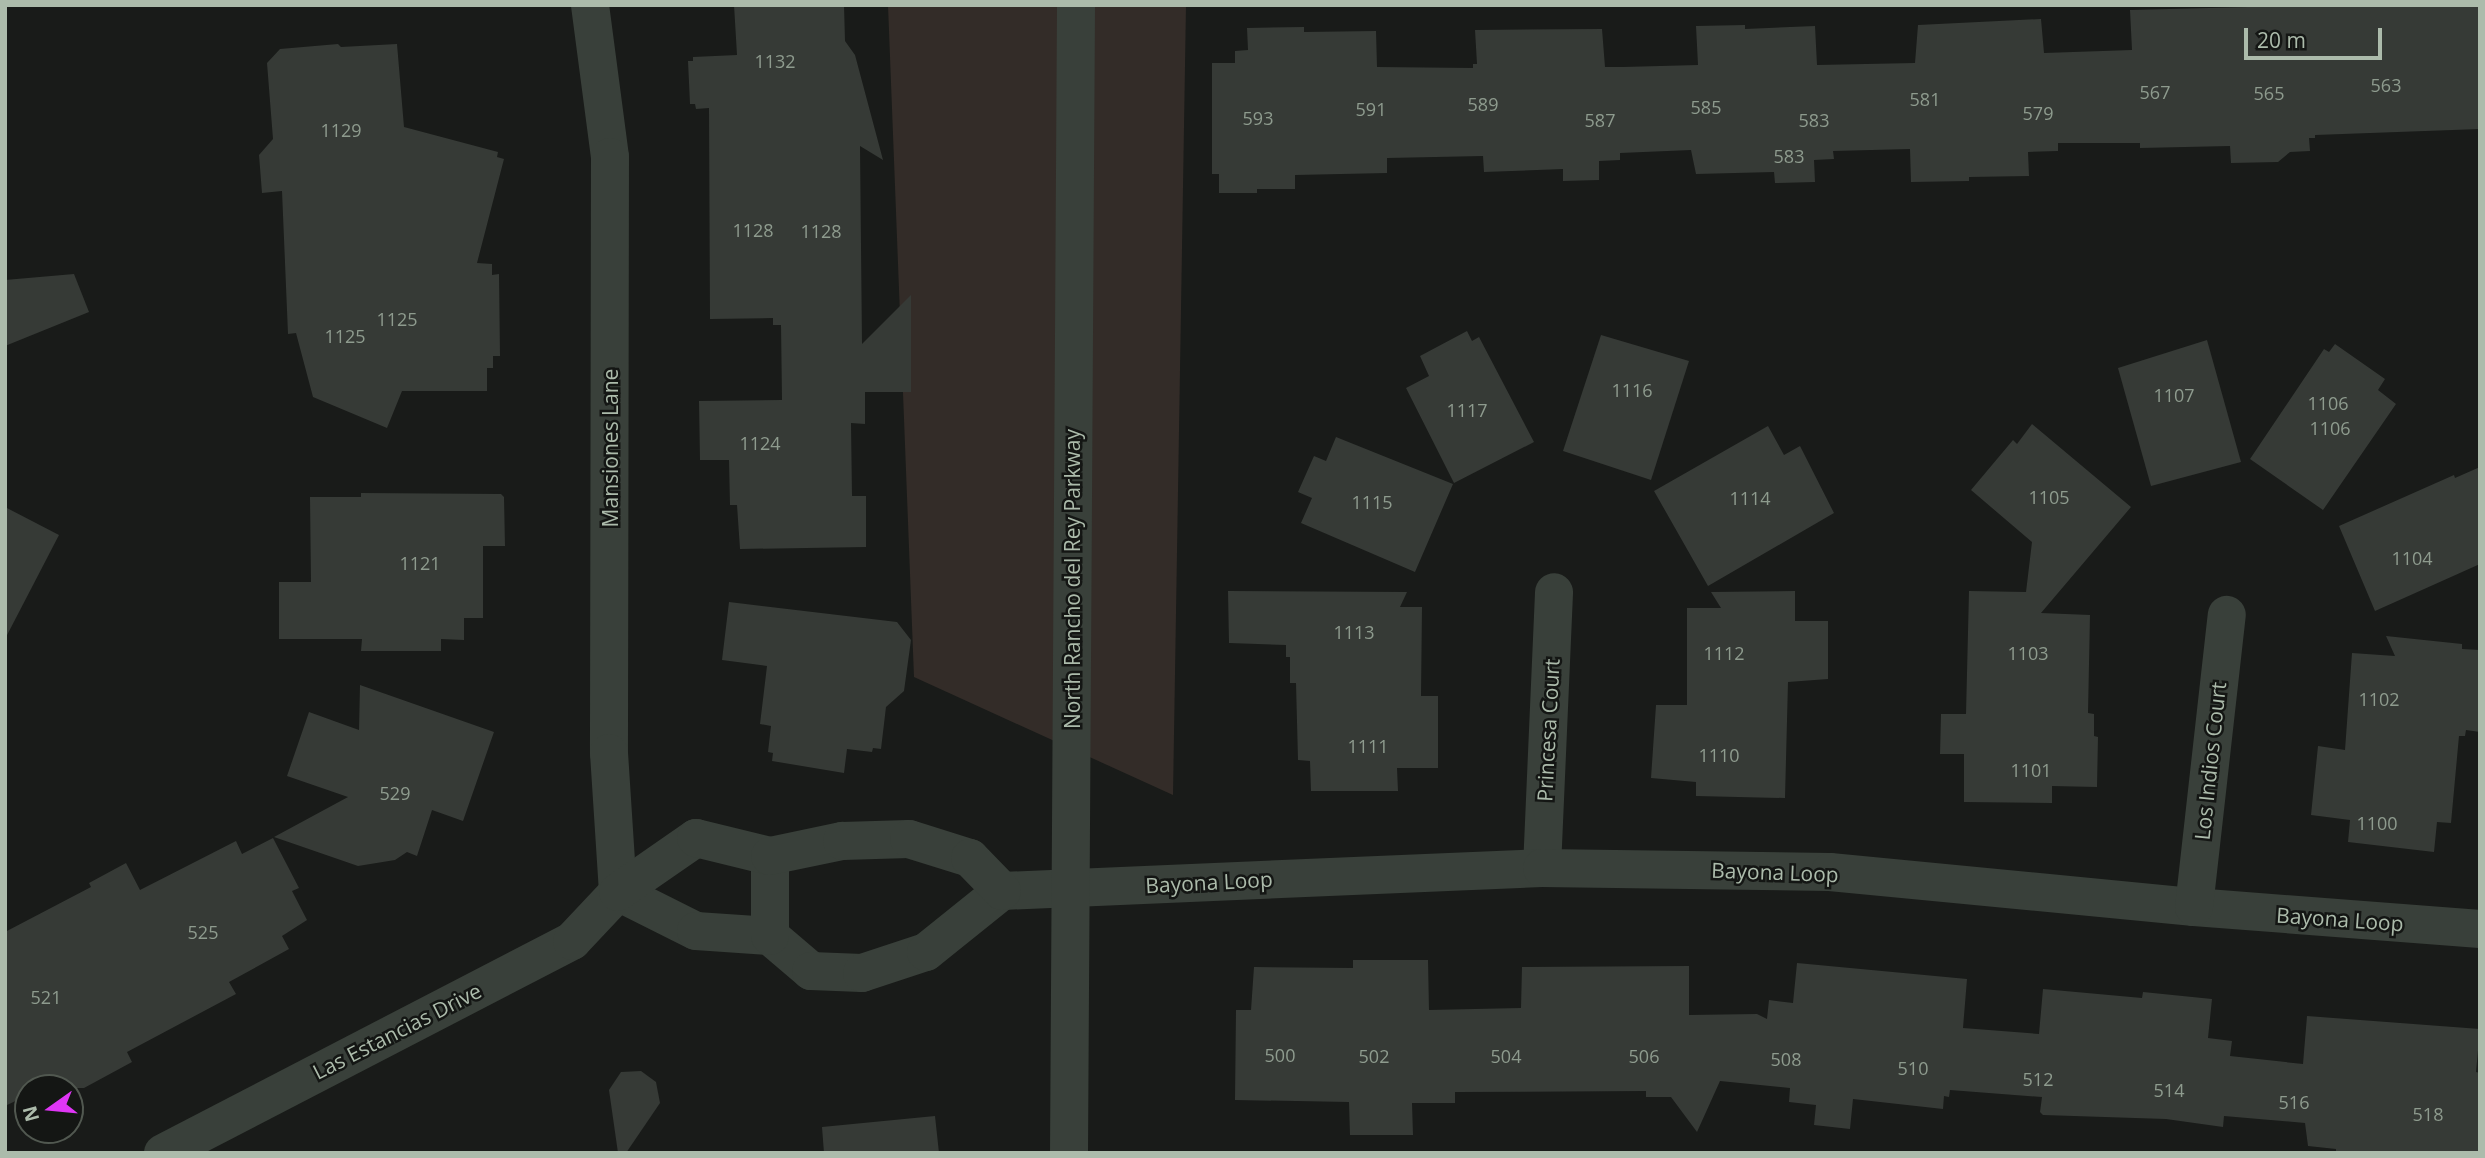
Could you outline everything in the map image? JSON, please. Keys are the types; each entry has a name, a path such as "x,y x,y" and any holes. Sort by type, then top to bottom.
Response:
{"street":[{"name":"Mansiones Lane","path":"590,5 610,157 609,753 618,892"},
{"name":"North Rancho del Rey Parkway","path":"1069,1153 1076,5"},
{"name":"Princesa Court","path":"1542,868 1554,592"},
{"name":"Los Indios Court","path":"2194,907 2227,615"},
{"name":"Las Estancias Drive","path":"163,1153 572,941 618,892 696,838 771,856 842,841 909,839 970,859 1002,891"},
{"path":"770,936 771,856"},
{"name":"Bayona Loop","path":"1069,889 1542,868 1830,872 2194,907 2480,929"},
{"path":"618,892 696,931 770,936 811,971 862,973 926,952 1002,891 1069,889"}],"shaded area":[{"path":"888,5 1186,5 1173,795 914,677"}],"building":[{"path":"734,5 844,5 845,41 855,55 883,160 860,146 862,344 911,295 911,392 865,392 865,424 851,423 852,496 866,496 866,547 740,549 737,505 730,505 729,460 700,460 699,401 782,400 781,325 773,325 773,318 710,319 709,108 696,109 695,104 690,104 688,61 693,61 693,57 737,55"},
{"path":"2327,5 2480,5 2480,129 2315,135 2315,138 2309,138 2310,151 2290,152 2278,162 2231,163 2230,146 2140,148 2140,143 2058,143 2058,151 2028,152 2029,176 1969,177 1969,181 1911,182 1910,149 1833,151 1834,159 1814,160 1815,182 1775,183 1774,172 1696,174 1691,150 1620,153 1620,160 1599,161 1599,180 1563,181 1563,169 1484,172 1483,156 1387,158 1387,173 1295,175 1295,189 1257,189 1257,193 1219,193 1219,174 1212,174 1212,63 1235,63 1235,51 1248,50 1247,28 1304,27 1304,32 1376,31 1377,67 1473,68 1473,64 1477,64 1475,30 1602,29 1605,67 1698,65 1696,26 1745,25 1745,29 1815,26 1817,65 1915,63 1918,25 2041,19 2044,53 2132,50 2130,10"},
{"path":"338,44 341,47 397,44 404,127 498,152 497,157 504,159 477,263 492,264 492,275 499,274 500,356 493,356 493,368 487,368 487,391 402,391 387,428 313,397 296,333 288,334 282,191 262,193 259,155 273,139 267,63 280,49"},
{"path":"74,274 89,312 5,346 5,280"},
{"path":"1467,331 1472,341 1479,337 1534,442 1454,483 1406,388 1429,376 1420,356"},
{"path":"1601,335 1689,361 1651,480 1563,451"},
{"path":"2207,340 2241,462 2151,486 2118,368"},
{"path":"2335,344 2385,379 2378,390 2396,404 2323,510 2250,459 2324,349 2329,352"},
{"path":"2032,424 2131,507 2041,613 2090,615 2088,713 2094,714 2094,736 2098,737 2097,787 2052,786 2052,803 1964,802 1964,754 1940,754 1941,714 1966,714 1969,591 2026,592 2032,542 1971,490 2013,440 2017,444"},
{"path":"1768,426 1784,455 1800,446 1834,513 1708,586 1654,491"},
{"path":"1336,437 1453,484 1415,572 1301,523 1312,498 1298,492 1314,456 1326,461"},
{"path":"2480,467 2480,564 2375,611 2339,526 2454,475 2455,478"},
{"path":"361,493 501,494 504,497 505,546 483,546 483,618 464,618 464,640 441,639 441,651 361,651 362,639 279,639 279,582 311,582 310,497 361,497"},
{"path":"5,507 59,535 5,639"},
{"path":"1228,591 1407,592 1400,607 1422,607 1421,696 1438,696 1438,768 1397,768 1398,791 1311,791 1310,761 1298,760 1296,683 1290,683 1290,657 1286,657 1286,645 1229,643"},
{"path":"1795,591 1795,621 1828,621 1828,679 1788,682 1785,798 1696,796 1696,782 1651,778 1656,705 1687,705 1687,608 1721,608 1711,592"},
{"path":"729,602 897,622 911,640 904,691 886,707 881,749 873,748 872,752 847,749 844,773 772,761 773,753 768,752 771,726 760,724 767,666 722,660"},
{"path":"2386,636 2462,644 2462,649 2480,650 2480,732 2466,730 2465,736 2459,736 2451,823 2437,822 2434,852 2348,842 2350,820 2311,815 2318,746 2345,750 2352,653 2395,656"},
{"path":"360,685 494,732 463,821 432,810 417,856 407,852 395,860 358,866 274,837 348,797 287,776 309,712 359,730"},
{"path":"273,838 299,888 292,891 307,920 282,936 289,949 229,982 236,994 127,1052 132,1062 84,1088 84,1074 14,1074 14,1102 5,1106 5,932 91,887 89,883 126,863 140,890 236,841 242,854"},
{"path":"1353,960 1428,960 1429,1010 1521,1008 1522,967 1689,966 1689,1015 1757,1014 1767,1019 1769,1000 1793,1003 1797,963 1967,979 1963,1028 2039,1034 2043,989 2142,998 2143,992 2212,999 2208,1038 2232,1041 2230,1056 2303,1064 2307,1016 2480,1029 2476,1072 2480,1073 2480,1153 2336,1153 2336,1149 2308,1146 2305,1123 2224,1116 2223,1127 2166,1119 2043,1115 2040,1112 2042,1097 1950,1090 1949,1097 1944,1096 1943,1109 1853,1099 1850,1129 1814,1125 1816,1105 1789,1102 1790,1088 1720,1081 1697,1132 1671,1097 1646,1097 1646,1091 1455,1092 1455,1103 1412,1103 1413,1135 1350,1135 1349,1102 1235,1100 1236,1010 1251,1010 1254,967 1353,968"},
{"path":"641,1071 656,1082 660,1103 626,1153 618,1153 609,1090 621,1072"},
{"path":"935,1116 939,1153 824,1153 822,1127"}]}
